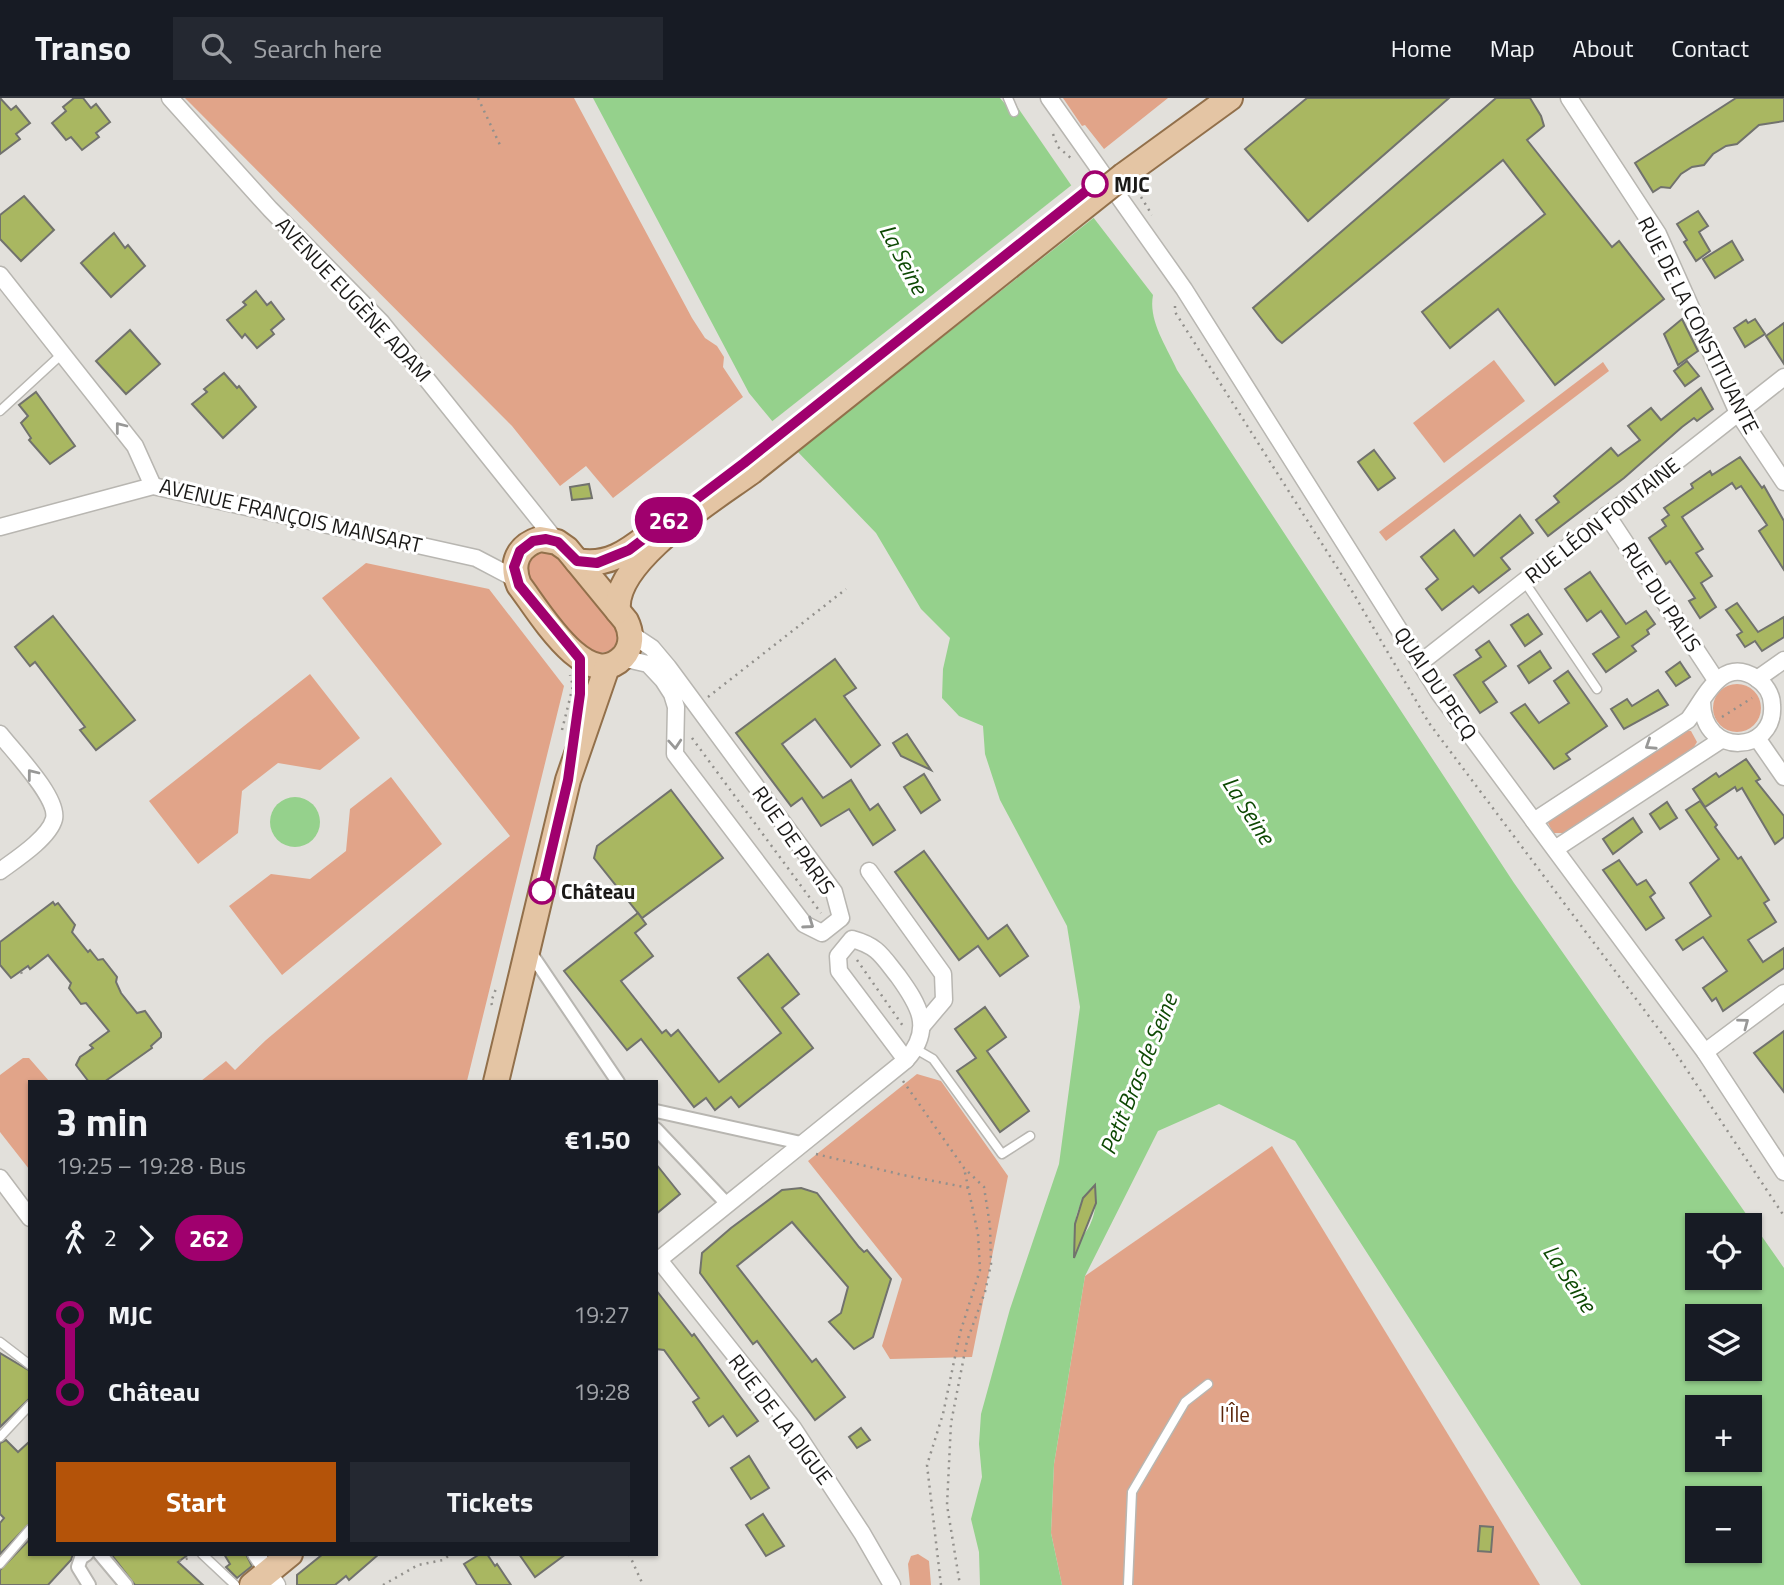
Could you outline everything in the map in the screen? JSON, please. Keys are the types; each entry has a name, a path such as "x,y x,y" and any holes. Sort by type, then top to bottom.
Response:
{"main road":[{"path":"618,611 618,594 636,563 747,468 1116,174 1201,98"},
{"path":"1116,174 1230,98"},
{"path":"577,561 597,563 629,550 747,468"},
{"path":"568,780 615,662 629,648 631,634 626,621 558,542 540,539 524,548 514,567 516,579 580,659 591,666 615,662"},
{"path":"501,1080 527,947 568,780 580,694 580,659"},
{"path":"263,1574 287,1556"}],"street":[{"name":"AVENUE EUGÈNE ADAM","path":"170,98 270,209 381,321 558,542"},
{"name":"QUAI DU PECQ","path":"1049,98 1116,174 1191,301 1439,693 1705,1052 1782,1162"},
{"name":"RUE DE LA CONSTITUANTE","path":"1569,98 1658,234 1738,413 1784,481"},
{"name":"AVENUE FRANÇOIS MANSART","path":"0,275 135,446 153,486 476,558 516,579"},
{"name":"RUE LÉON FONTAINE","path":"1420,663 1784,377"},
{"path":"0,527 153,486"},
{"path":"524,548 529,509"},
{"name":"RUE DU PALIS","path":"1607,515 1716,680"},
{"name":"AVENUE FRANÇOIS MANSART","path":"476,558 524,548"},
{"name":"RUE DE PARIS","path":"615,662 641,661 654,669 672,694 679,720 675,754 804,924 822,933 832,927 841,918 834,892 698,705 656,652 631,634"},
{"path":"1702,702 1707,727 1721,740 1742,743 1757,738 1768,725 1770,692 1784,660"},
{"path":"1534,821 1688,720 1716,680 1737,673 1770,692"},
{"path":"0,734 46,793 53,807 54,819 48,830 33,845 0,871"},
{"path":"1757,738 1784,777"},
{"path":"1555,849 1721,740"},
{"path":"658,1261 905,1060 922,1026 944,1000 943,974 869,871"},
{"path":"905,1060 839,971 838,956 845,945 852,939 876,948 918,1005 922,1026"},
{"path":"527,947 617,1080"},
{"path":"1705,1052 1784,993"},
{"path":"658,1111 801,1143"},
{"path":"658,1131 726,1204"},
{"path":"0,1178 28,1215"},
{"name":"RUE DE LA DIGUE","path":"658,1261 793,1428 856,1522 892,1585"},
{"path":"84,1556 78,1567 89,1585"},
{"path":"102,1556 126,1585"}],"lane":[{"path":"1008,98 1014,112"},
{"path":"0,411 63,353"},
{"path":"1524,580 1597,689"},
{"path":"905,1060 933,1059 1002,1154 1030,1136"},
{"path":"0,1342 28,1363"},
{"path":"1128,1585 1132,1492 1185,1402 1208,1384"},
{"path":"0,1437 28,1407"},
{"path":"0,1564 28,1532"},
{"path":"204,1556 234,1585"}],"path":[{"path":"478,98 500,145"},
{"path":"698,705 846,589"},
{"path":"1707,727 1770,692"},
{"path":"679,720 832,927"},
{"path":"845,945 903,1023 903,1030 891,1041"},
{"path":"905,1060 906,1083 964,1168 984,1186 990,1226 991,1264 985,1292 967,1341 951,1423 947,1505 960,1585"},
{"path":"801,1143 816,1154 969,1188"},
{"path":"941,1585 927,1465 943,1415 960,1333 980,1270 978,1234 964,1168"},
{"path":"383,1585 418,1565 443,1560 448,1556"},
{"path":"630,1556 643,1585"}],"green space":[{"path":"185,98 574,98 692,318 705,338 717,346 724,357 723,367 743,397 613,498 586,466 560,486 512,426"},
{"path":"1063,98 1168,98 1104,149 1085,125 1082,126"},
{"path":"1494,360 1525,401 1444,463 1413,423"},
{"path":"1603,362 1609,371 1386,541 1379,532"},
{"path":"554,550 616,623 617,643 606,652 594,652 569,633 529,580 528,567 532,558 541,552"},
{"path":"366,563 489,589 564,686 467,1080 202,1080 226,1061 235,1070 266,1040 510,836 322,598"},
{"path":"310,674 360,738 320,770 278,763 242,791 238,833 198,864 149,801"},
{"path":"1737,684 1754,691 1761,708 1754,725 1737,732 1720,725 1713,708 1720,691"},
{"path":"1683,730 1691,731 1697,742 1692,750 1566,833 1553,833 1548,823 1552,817"},
{"path":"391,777 442,844 282,975 229,906 271,874 310,879 346,851 350,809"},
{"path":"23,1058 29,1058 48,1080 28,1080 28,1168 0,1132 0,1075"},
{"path":"917,1074 941,1081 1008,1176 972,1357 890,1359 882,1346 902,1279 808,1161"},
{"name":"l'Île","path":"1272,1146 1540,1585 1062,1585 1051,1533 1054,1464 1085,1276"},
{"path":"918,1554 929,1561 931,1585 910,1585 908,1564 911,1556"}],"water":[{"path":"593,98 1000,98 1006,105 1014,102 1093,217 1153,295 1156,324 1177,370 1514,883 1745,1213 1685,1213 1685,1290 1762,1290 1762,1237 1784,1268 1784,1585 1581,1585 1295,1141 1219,1104 1158,1131 1085,1276 1054,1464 1051,1533 1062,1585 980,1585 979,1552 971,1519 982,1477 979,1444 981,1414 1010,1309 1059,1164 1080,1007 1067,926 1000,800 985,754 983,726 959,716 942,698 943,669 950,638 921,609 876,533 797,451 749,393","holes":["1094,1189 1096,1202 1093,1217 1087,1230 1078,1239 1075,1226 1078,1211 1084,1198"]},
{"path":"295,797 313,804 320,822 313,840 295,847 277,840 270,822 277,804"}],"pier":[{"path":"1073,184 1096,216 795,453 770,423"}],"building":[{"path":"0,98 11,110 16,106 30,123 16,134 20,139 0,154"},
{"path":"74,98 83,98 91,108 96,104 110,122 96,133 99,137 82,150 71,137 66,140 52,123 66,111 63,107"},
{"path":"1307,98 1449,98 1308,221 1245,149"},
{"path":"1496,98 1530,98 1544,126 1527,140 1612,247 1619,241 1664,299 1555,385 1498,309 1450,348 1422,312 1545,214 1503,160 1282,343 1277,339 1253,308"},
{"path":"1736,98 1784,98 1784,121 1759,125 1737,144 1726,146 1713,154 1704,165 1692,167 1681,174 1670,188 1661,187 1653,192 1635,163"},
{"path":"24,196 54,230 21,261 0,239 0,215"},
{"path":"1698,211 1708,226 1699,232 1710,251 1696,261 1677,224"},
{"path":"114,233 125,248 128,245 145,266 111,297 81,263"},
{"path":"1732,241 1743,260 1715,278 1703,259"},
{"path":"256,291 267,305 271,302 284,319 271,330 274,334 257,348 245,334 242,338 227,320 246,305 243,302"},
{"path":"1682,319 1698,351 1678,365 1664,334"},
{"path":"1755,319 1765,334 1745,347 1734,328 1746,320 1748,323"},
{"path":"1784,323 1784,364 1766,336"},
{"path":"130,330 160,364 126,394 96,361"},
{"path":"1687,361 1699,376 1685,386 1674,371"},
{"path":"224,373 256,407 223,438 192,404 207,392 204,389"},
{"path":"1701,388 1713,409 1697,421 1694,418 1682,427 1624,478 1548,536 1536,520 1559,502 1554,496 1611,448 1618,456 1640,440 1628,426 1651,408 1661,420"},
{"path":"36,392 75,446 50,464 29,440 31,438 21,423 28,416 19,405"},
{"path":"1374,450 1395,478 1378,490 1358,462"},
{"path":"1740,457 1762,488 1764,486 1784,521 1784,570 1759,531 1767,525 1741,486 1736,489 1732,483 1682,517 1703,549 1696,553 1712,576 1701,583 1716,607 1700,618 1689,601 1695,598 1670,561 1666,564 1649,538 1666,526 1662,520 1669,515 1664,508 1693,488 1691,484 1710,471 1712,475"},
{"path":"589,484 592,498 572,500 570,487"},
{"path":"1520,515 1533,533 1501,558 1510,569 1479,593 1473,586 1442,610 1426,589 1438,579 1421,557 1454,530 1474,556"},
{"path":"1590,572 1626,624 1646,611 1655,624 1647,630 1649,634 1632,646 1636,651 1606,672 1593,654 1619,637 1601,611 1587,621 1565,589"},
{"path":"1737,603 1758,632 1784,617 1784,637 1762,651 1755,641 1745,647 1737,635 1742,632 1726,610"},
{"path":"1528,614 1542,634 1525,646 1511,625"},
{"path":"53,616 135,720 96,750 80,730 85,727 35,662 30,666 15,647"},
{"path":"1489,641 1506,666 1483,682 1497,702 1480,713 1454,675 1481,657 1476,650"},
{"path":"1540,651 1551,668 1529,683 1518,666"},
{"path":"835,659 856,688 844,696 880,745 851,767 815,719 782,744 823,798 851,780 870,810 878,804 895,830 873,845 849,809 821,826 802,798 791,806 736,733"},
{"path":"1680,662 1690,677 1676,686 1666,672"},
{"path":"1568,671 1607,726 1566,754 1570,759 1554,769 1511,713 1525,704 1539,723 1569,703 1554,681"},
{"path":"1658,690 1668,705 1624,729 1611,709 1627,699 1632,706"},
{"path":"907,734 931,770 901,756 893,743"},
{"path":"1746,759 1760,779 1756,781 1784,816 1784,837 1775,844 1742,788 1737,791 1735,787 1705,807 1693,789 1716,773 1719,777"},
{"path":"924,774 940,800 921,813 904,787"},
{"path":"671,790 723,858 642,918 594,858 597,846"},
{"path":"1700,801 1717,825 1715,827 1738,859 1741,857 1769,900 1764,903 1776,922 1748,940 1763,962 1784,948 1784,968 1723,1011 1716,998 1712,1001 1703,988 1727,971 1703,937 1683,950 1676,940 1711,916 1690,883 1719,859 1686,810"},
{"path":"1667,802 1677,818 1660,829 1650,814"},
{"path":"1633,818 1642,832 1613,854 1603,839"},
{"path":"924,851 988,939 1007,925 1028,956 1000,976 978,946 959,960 895,872"},
{"path":"1619,860 1637,885 1646,880 1655,893 1650,897 1664,918 1646,930 1603,870"},
{"path":"53,902 55,905 58,903 75,925 72,932 88,952 90,950 98,960 103,959 117,977 116,982 121,993 137,1013 145,1011 161,1037 152,1048 107,1080 87,1080 76,1065 80,1057 93,1048 90,1045 109,1031 86,1003 81,1004 69,988 71,983 48,955 30,969 28,966 11,978 0,965 0,942"},
{"path":"638,913 646,924 635,933 653,956 621,981 662,1033 666,1030 671,1036 678,1030 719,1082 781,1033 738,978 768,954 799,994 782,1008 813,1048 739,1107 731,1097 715,1110 706,1098 694,1107 641,1039 627,1050 564,971"},
{"path":"985,1007 1006,1037 987,1051 1029,1111 1000,1132 957,1071 976,1058 955,1029"},
{"path":"1784,1031 1784,1092 1754,1053"},
{"path":"658,1166 680,1194 658,1212"},
{"path":"1095,1185 1096,1203 1074,1258 1075,1224 1083,1198"},
{"path":"801,1188 817,1193 859,1247 864,1252 867,1250 891,1279 873,1337 854,1349 829,1322 841,1313 848,1287 792,1222 737,1266 812,1362 816,1359 845,1397 815,1420 757,1341 753,1344 700,1273 702,1253 731,1228 782,1190"},
{"path":"658,1293 692,1336 694,1334 758,1421 737,1436 723,1416 709,1426 693,1402 699,1398 664,1350 658,1349"},
{"path":"0,1353 28,1370 28,1400 0,1427"},
{"path":"861,1428 870,1440 857,1448 849,1437"},
{"path":"6,1440 18,1452 28,1443 28,1525 0,1554 0,1523 4,1518 0,1514 0,1443"},
{"path":"749,1456 769,1488 751,1499 731,1468"},
{"path":"763,1514 784,1546 766,1556 746,1525"},
{"path":"1480,1526 1493,1527 1491,1552 1478,1551"},
{"path":"28,1541 28,1556 72,1556 48,1585 0,1585 0,1570"},
{"path":"113,1556 186,1556 178,1562 203,1585 135,1585"},
{"path":"225,1556 247,1556 252,1566 237,1578 226,1567 230,1564"},
{"path":"321,1556 377,1556 349,1580 346,1576 335,1585 297,1585 297,1575"},
{"path":"477,1556 488,1556 511,1585 477,1585 464,1564"},
{"path":"520,1556 563,1556 535,1577"}],"bus line":[{"name":"262","path":"542,891 568,780 577,725 580,659 519,585 514,567 520,551 533,541 546,539 558,542 577,561 597,563 629,550 744,463 1095,184"}],"place":[{"name":"MJC","path":"1095,184"},
{"name":"Château","path":"542,891"}],"water label":[{"name":"La Seine","path":"904,259"},
{"name":"La Seine","path":"1249,810"},
{"name":"Petit Bras de Seine","path":"1138,1074"},
{"name":"La Seine","path":"1570,1278"}]}
